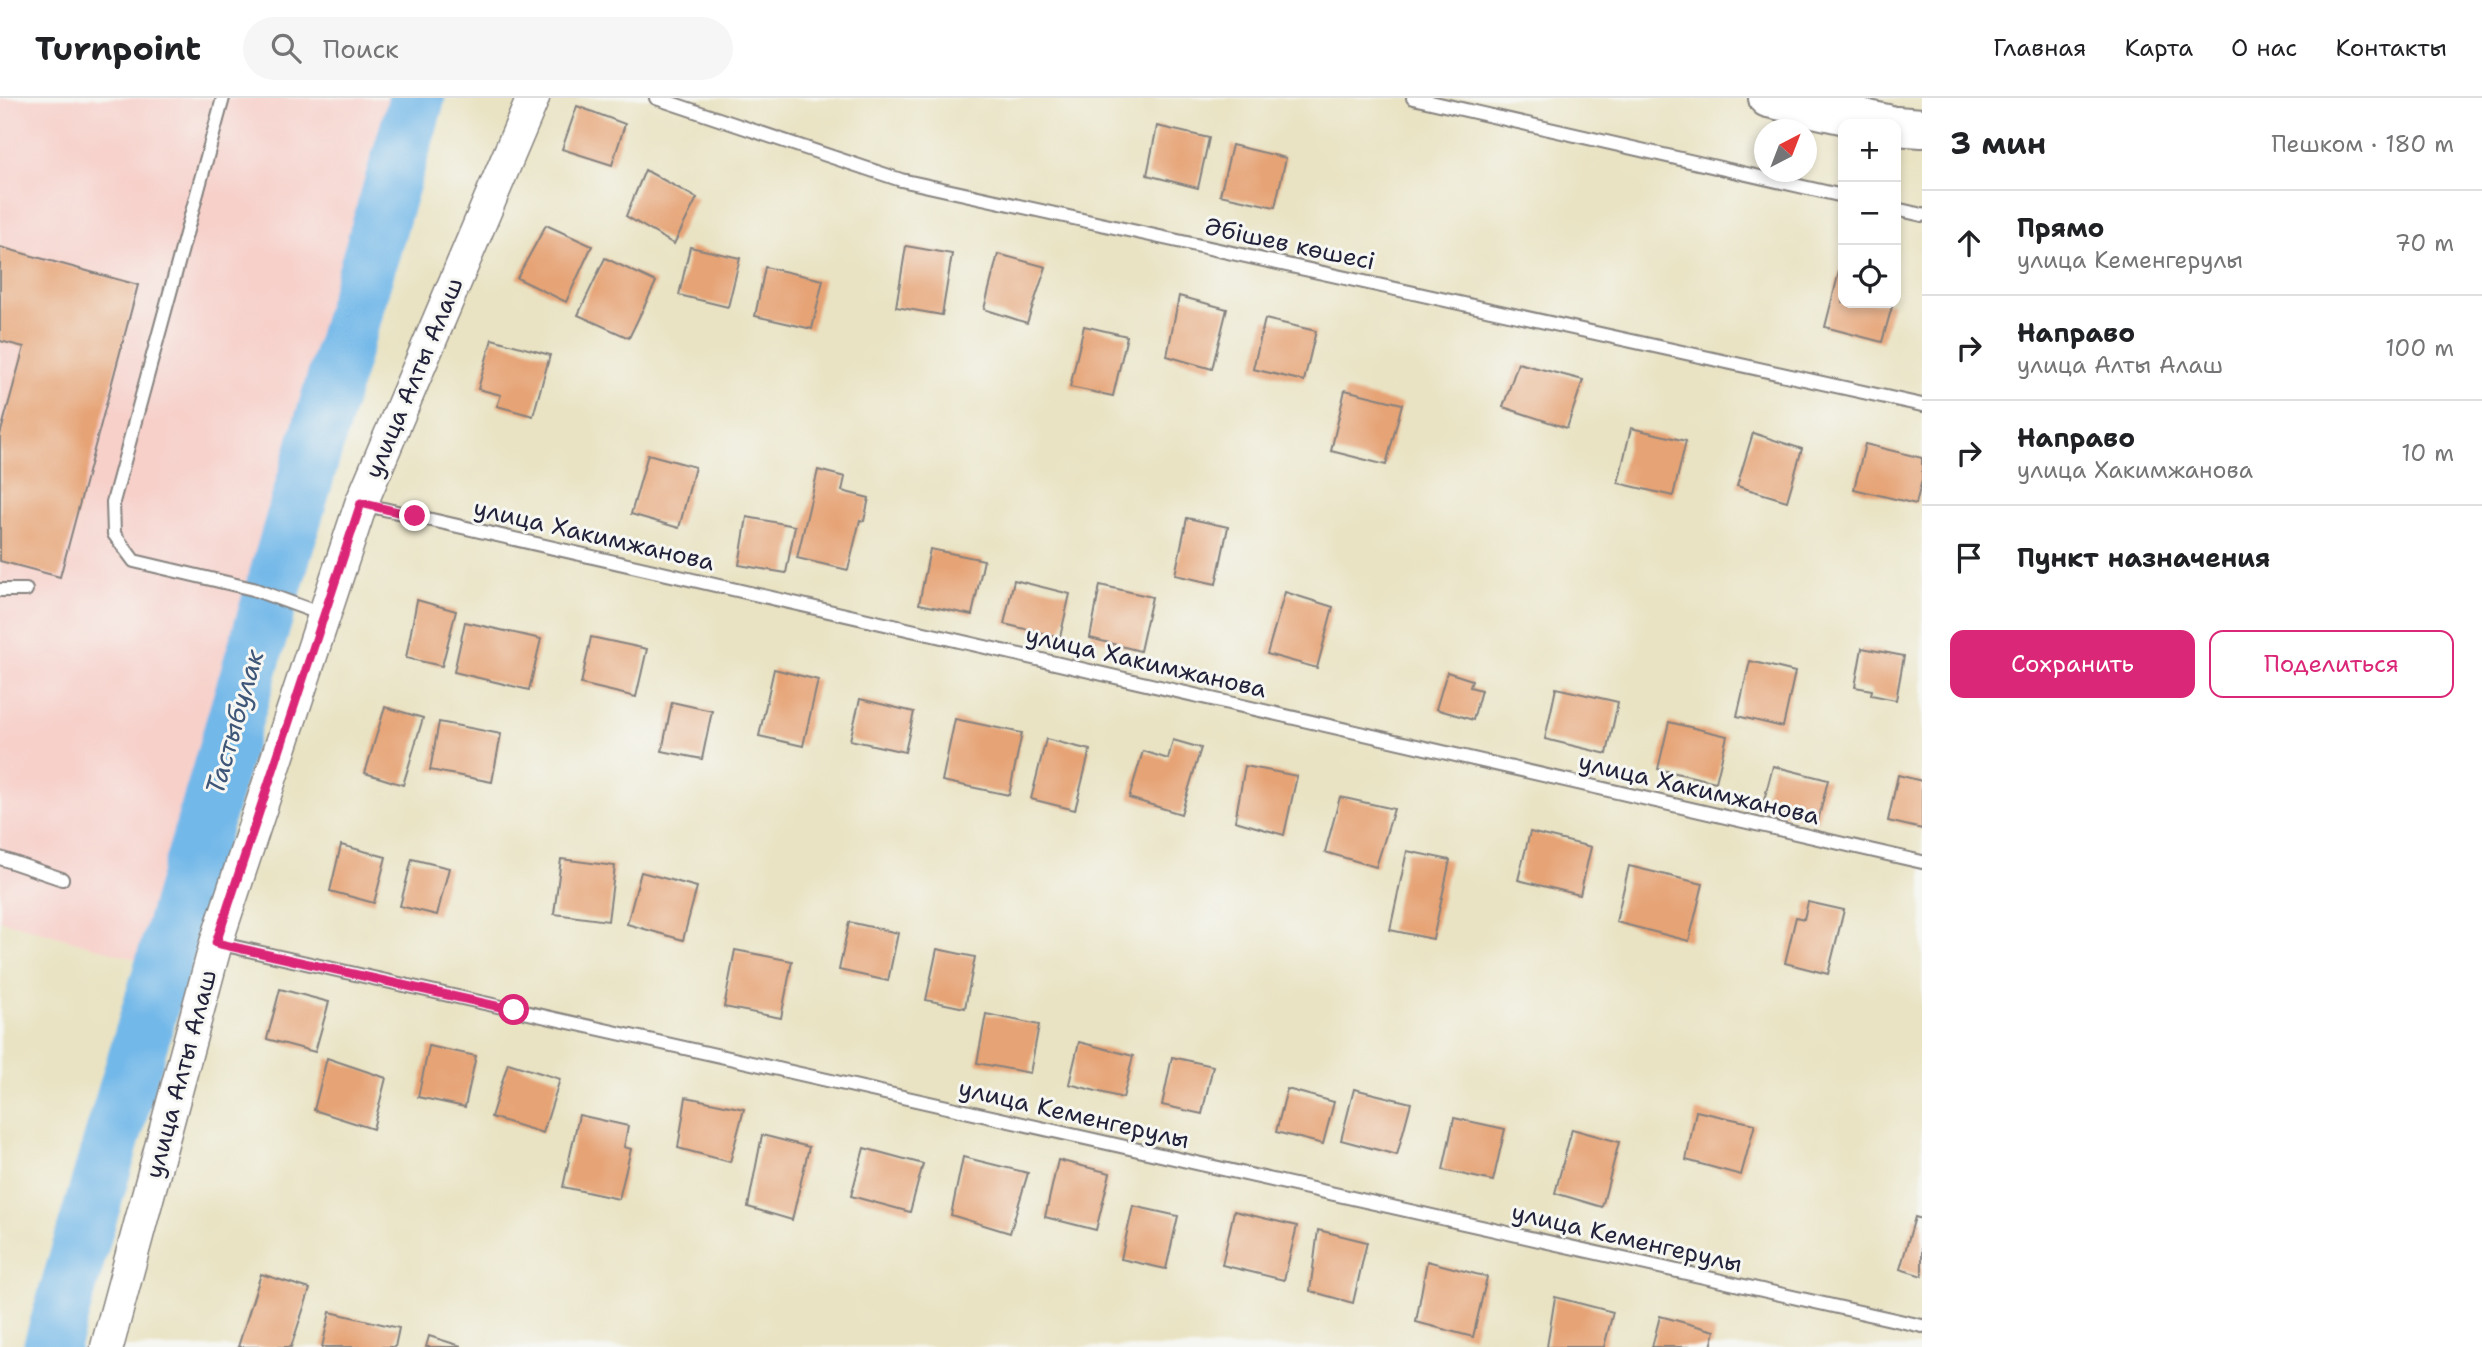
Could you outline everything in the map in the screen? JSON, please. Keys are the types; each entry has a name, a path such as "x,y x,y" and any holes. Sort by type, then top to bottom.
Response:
{"highway":[{"path":"1768,98 1864,119"},
{"path":"1901,126 1922,128"}],"street":[{"name":"улица Алты Алаш","path":"107,1347 216,943 361,503 533,98"}],"lane":[{"path":"223,98 113,502 114,534 134,561 253,589 288,599 324,615"},
{"name":"Әбішев көшесі","path":"656,98 901,180 1922,405"},
{"path":"1413,98 1838,195"},
{"path":"1901,210 1922,215"},
{"name":"улица Хакимжанова","path":"361,503 1922,862"},
{"path":"0,590 26,590"},
{"path":"0,858 62,879"},
{"name":"улица Кеменгерулы","path":"216,943 1922,1326"}],"shaded area":[{"path":"0,98 389,98 136,959 0,920"}],"building":[{"path":"577,106 625,124 612,165 562,149"},
{"path":"1157,126 1209,138 1198,188 1147,175"},
{"path":"1232,145 1286,158 1275,207 1220,195"},
{"path":"645,170 697,198 674,244 626,216"},
{"path":"546,225 592,246 566,302 517,278"},
{"path":"906,246 952,254 942,315 896,307"},
{"path":"0,247 138,285 60,577 0,561 0,435 24,347 0,341"},
{"path":"690,247 740,258 728,307 679,295"},
{"path":"998,254 1046,267 1027,323 984,309"},
{"path":"605,258 656,282 629,338 578,315"},
{"path":"765,267 823,280 812,329 755,316"},
{"path":"1838,276 1838,308 1892,308 1882,342 1825,327"},
{"path":"1179,296 1227,309 1212,369 1167,356"},
{"path":"1265,319 1316,331 1304,381 1253,369"},
{"path":"1084,326 1127,336 1113,396 1070,387"},
{"path":"492,339 550,355 533,416 497,406 501,395 478,389"},
{"path":"1518,363 1583,380 1567,428 1503,407"},
{"path":"1345,390 1402,404 1386,465 1331,451"},
{"path":"1631,428 1686,441 1673,496 1618,483"},
{"path":"1753,433 1802,449 1787,501 1737,486"},
{"path":"1865,444 1922,458 1922,480 1916,504 1854,489"},
{"path":"648,454 695,467 679,528 631,514"},
{"path":"818,470 845,477 842,491 869,498 864,521 860,520 848,570 797,558"},
{"path":"747,517 795,526 786,573 739,565"},
{"path":"1187,518 1228,527 1216,584 1175,575"},
{"path":"930,549 984,560 972,615 919,604"},
{"path":"1014,580 1070,594 1060,637 1004,624"},
{"path":"1100,585 1152,597 1140,651 1090,638"},
{"path":"1285,592 1333,607 1317,668 1267,654"},
{"path":"417,600 456,611 442,666 406,658"},
{"path":"465,622 541,639 529,690 454,672"},
{"path":"591,637 647,649 636,697 581,684"},
{"path":"1862,648 1904,656 1896,700 1871,695 1872,690 1855,687"},
{"path":"1750,661 1795,672 1783,727 1737,716"},
{"path":"774,669 818,680 803,746 759,736"},
{"path":"1447,672 1472,680 1470,687 1481,690 1473,720 1436,709"},
{"path":"1556,688 1618,702 1607,754 1545,739"},
{"path":"860,699 914,712 905,752 850,740"},
{"path":"672,702 712,711 702,759 662,751"},
{"path":"385,707 423,718 403,785 365,773"},
{"path":"955,719 1022,733 1009,795 942,781"},
{"path":"439,722 501,734 492,782 430,770"},
{"path":"1669,722 1727,736 1716,782 1658,769"},
{"path":"1046,739 1090,750 1075,810 1031,799"},
{"path":"1173,740 1201,748 1181,814 1129,798 1143,751 1168,759"},
{"path":"1245,766 1297,776 1284,835 1235,821"},
{"path":"1773,766 1828,780 1818,821 1762,808"},
{"path":"1898,775 1922,781 1922,829 1888,821"},
{"path":"1340,797 1394,809 1376,867 1325,852"},
{"path":"1530,832 1591,847 1580,895 1518,880"},
{"path":"341,845 386,857 374,903 330,891"},
{"path":"1407,851 1450,860 1433,939 1390,930"},
{"path":"412,859 449,868 437,915 400,906"},
{"path":"561,859 615,866 608,921 554,914"},
{"path":"1629,866 1703,884 1689,941 1616,922"},
{"path":"641,872 697,887 683,940 627,924"},
{"path":"1808,902 1844,910 1828,974 1785,963 1796,917 1804,919"},
{"path":"849,922 898,933 888,981 839,970"},
{"path":"937,949 975,957 965,1008 926,1000"},
{"path":"735,950 792,961 781,1018 724,1007"},
{"path":"280,989 329,1002 315,1052 267,1039"},
{"path":"986,1014 1039,1025 1030,1073 977,1063"},
{"path":"1079,1042 1133,1056 1123,1098 1069,1084"},
{"path":"429,1046 476,1056 465,1107 418,1097"},
{"path":"1172,1057 1213,1066 1202,1114 1162,1105"},
{"path":"327,1058 386,1078 373,1129 314,1110"},
{"path":"508,1063 560,1079 543,1133 491,1117"},
{"path":"1287,1089 1334,1102 1323,1144 1276,1132"},
{"path":"1354,1089 1411,1103 1397,1155 1341,1140"},
{"path":"686,1097 744,1109 730,1162 678,1148"},
{"path":"1696,1111 1755,1124 1741,1175 1686,1160"},
{"path":"579,1115 628,1126 624,1147 631,1149 619,1199 563,1187"},
{"path":"1454,1118 1505,1129 1493,1181 1443,1170"},
{"path":"1572,1129 1619,1142 1602,1207 1555,1193"},
{"path":"762,1135 809,1147 792,1220 748,1207"},
{"path":"864,1148 923,1164 910,1212 851,1196"},
{"path":"963,1157 1028,1173 1010,1233 951,1215"},
{"path":"1058,1160 1110,1173 1096,1230 1045,1217"},
{"path":"1133,1206 1178,1216 1166,1269 1121,1259"},
{"path":"1234,1211 1297,1226 1284,1280 1222,1265"},
{"path":"1915,1217 1922,1219 1922,1276 1900,1269"},
{"path":"1318,1230 1367,1242 1353,1303 1310,1291"},
{"path":"1427,1261 1487,1277 1473,1337 1416,1322"},
{"path":"261,1274 310,1289 291,1347 238,1347"},
{"path":"1555,1297 1613,1312 1604,1347 1547,1347"},
{"path":"330,1312 399,1328 395,1347 322,1347"},
{"path":"1660,1316 1715,1331 1711,1347 1652,1347"},
{"path":"429,1336 461,1346 461,1347 426,1347"}],"waterway":[{"name":"Тастыбулак","path":"51,1347 417,98"}],"route":[{"path":"415,516 361,503 216,943 514,1010"}]}
